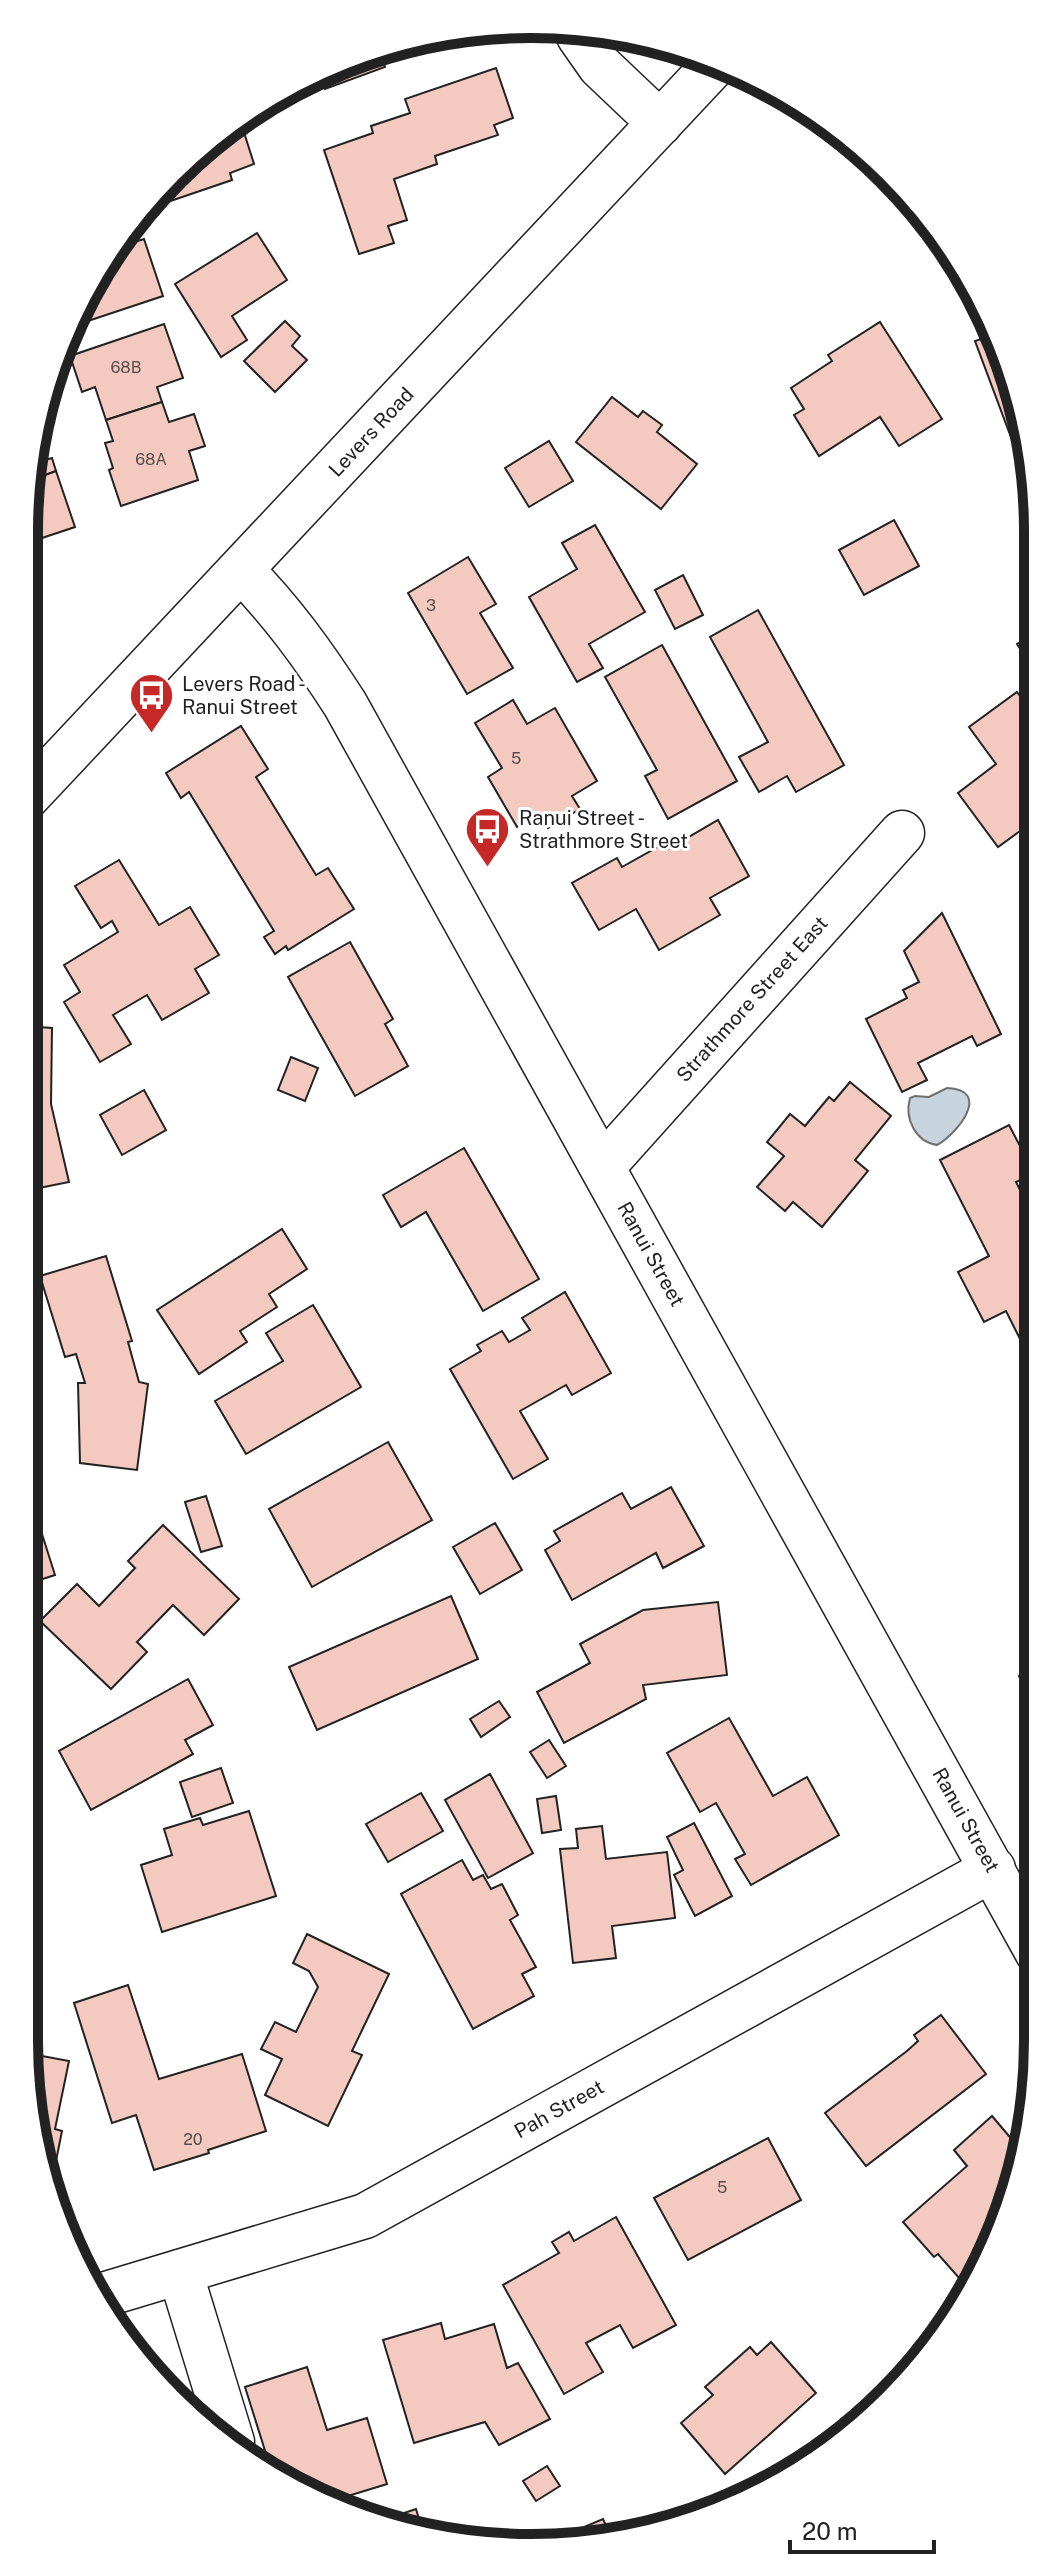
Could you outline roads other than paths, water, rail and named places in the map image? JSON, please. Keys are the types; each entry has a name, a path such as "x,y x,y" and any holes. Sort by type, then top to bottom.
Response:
{"street":[{"path":"582,41 600,66 660,123"},
{"name":"Levers Road","path":"38,785 708,71"},
{"name":"Ranui Street","path":"241,570 308,647 345,704 1024,1927"},
{"name":"Strathmore Street East","path":"603,1166 902,833"},
{"name":"Pah Street","path":"108,2294 365,2216 993,1869"},
{"path":"180,2272 228,2430"}],"place":[{"name":"Levers Road - Ranui Street","path":"151,734"},
{"name":"Ranui Street - Strathmore Street","path":"488,868"}]}
